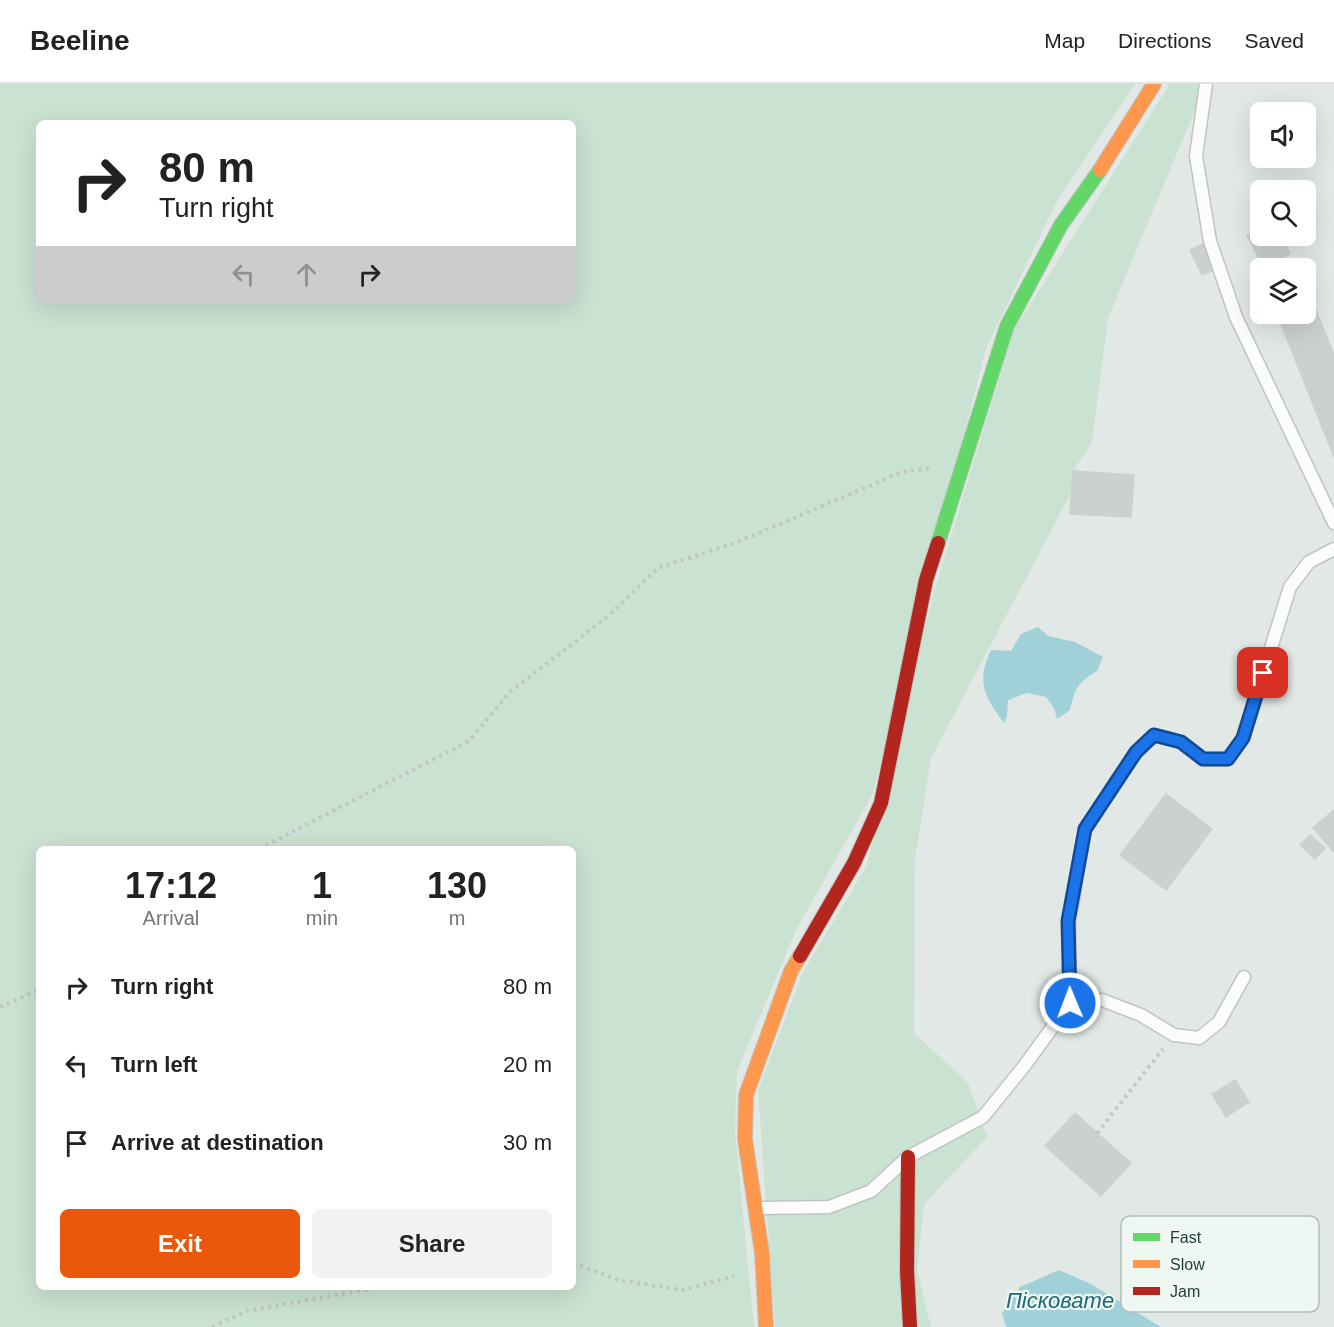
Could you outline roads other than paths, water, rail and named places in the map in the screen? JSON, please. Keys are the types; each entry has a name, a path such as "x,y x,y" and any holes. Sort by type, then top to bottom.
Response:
{"street":[{"path":"766,1327 756,1208 745,1139 746,1095 791,971 854,862 881,803 926,580 1007,326 1061,225 1115,148 1154,84"},
{"path":"908,1157 907,1271 910,1327"}],"lane":[{"path":"1206,84 1196,156 1210,241 1236,317 1334,523"},
{"path":"756,1208 829,1207 871,1191 908,1157 983,1117 1025,1065 1070,1003 1068,921 1085,829 1136,752 1154,735 1181,742 1203,759 1228,759 1243,738 1290,587 1309,562 1334,549"},
{"path":"1070,1003 1102,1000 1141,1015 1174,1035 1199,1038 1219,1022 1244,977"}],"water":[{"path":"1038,627 1048,636 1075,642 1103,657 1097,671 1078,687 1070,710 1057,719 1054,708 1046,697 1027,693 1008,700 1004,723 991,705 984,688 986,661 991,650 1011,651 1021,634"},
{"name":"Пісковате","path":"1059,1270 1091,1284 1121,1302 1121,1312 1137,1312 1161,1327 1006,1327 1002,1313 1020,1287"}]}
